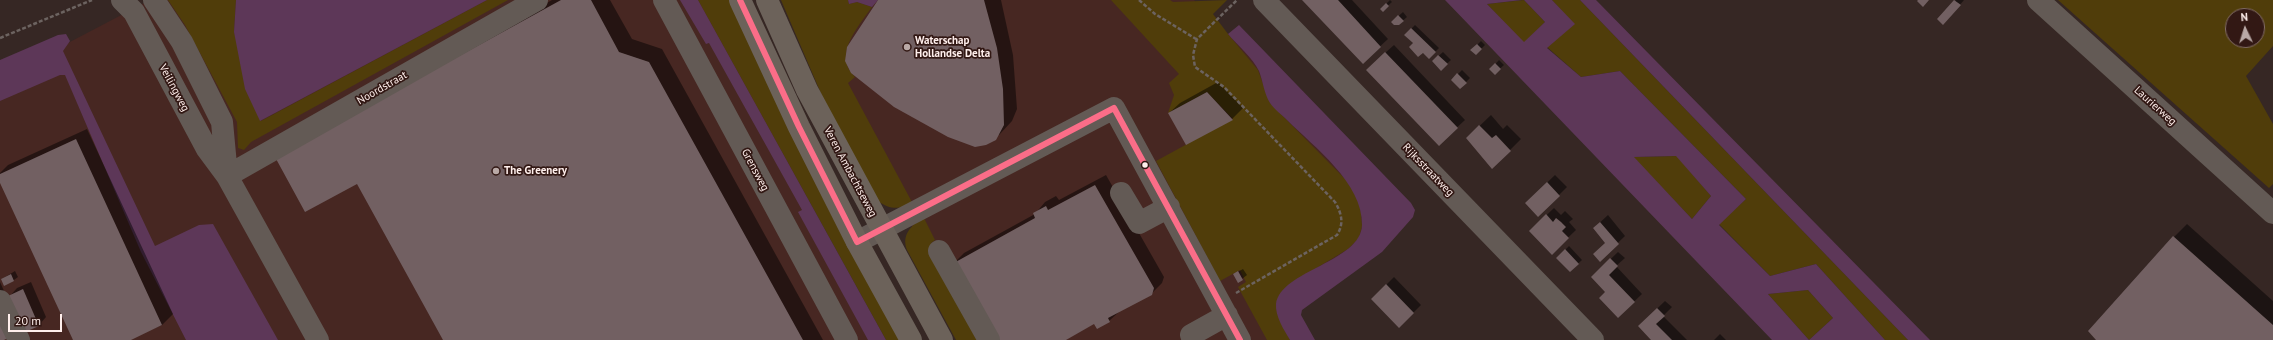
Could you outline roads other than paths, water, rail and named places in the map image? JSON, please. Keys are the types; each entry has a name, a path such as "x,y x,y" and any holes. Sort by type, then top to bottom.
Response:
{"main road":[{"path":"740,0 799,127 857,242 911,340"},
{"name":"Veren Ambachtseweg","path":"767,0 807,90 942,340"}],"street":[{"name":"Veilingweg","path":"122,0 134,12 207,149 227,176 318,340"},
{"name":"Veilingweg","path":"154,0 182,42 222,122 227,176"},
{"name":"Noordstraat","path":"227,176 537,0"},
{"name":"Grensweg","path":"664,0 847,340"},
{"name":"Rijksstraatweg","path":"1264,0 1593,340"},
{"name":"Laurierweg","path":"2038,0 2273,213"},
{"path":"857,242 1114,108 1169,206 1240,340"},
{"path":"1121,194 1139,223 1169,206"},
{"path":"939,251 989,340"},
{"path":"0,301 19,340"},
{"path":"1191,335 1223,308"}],"place":[{"name":"Waterschap Hollandse Delta","path":"907,47"},
{"name":"The Greenery","path":"496,171"}]}
